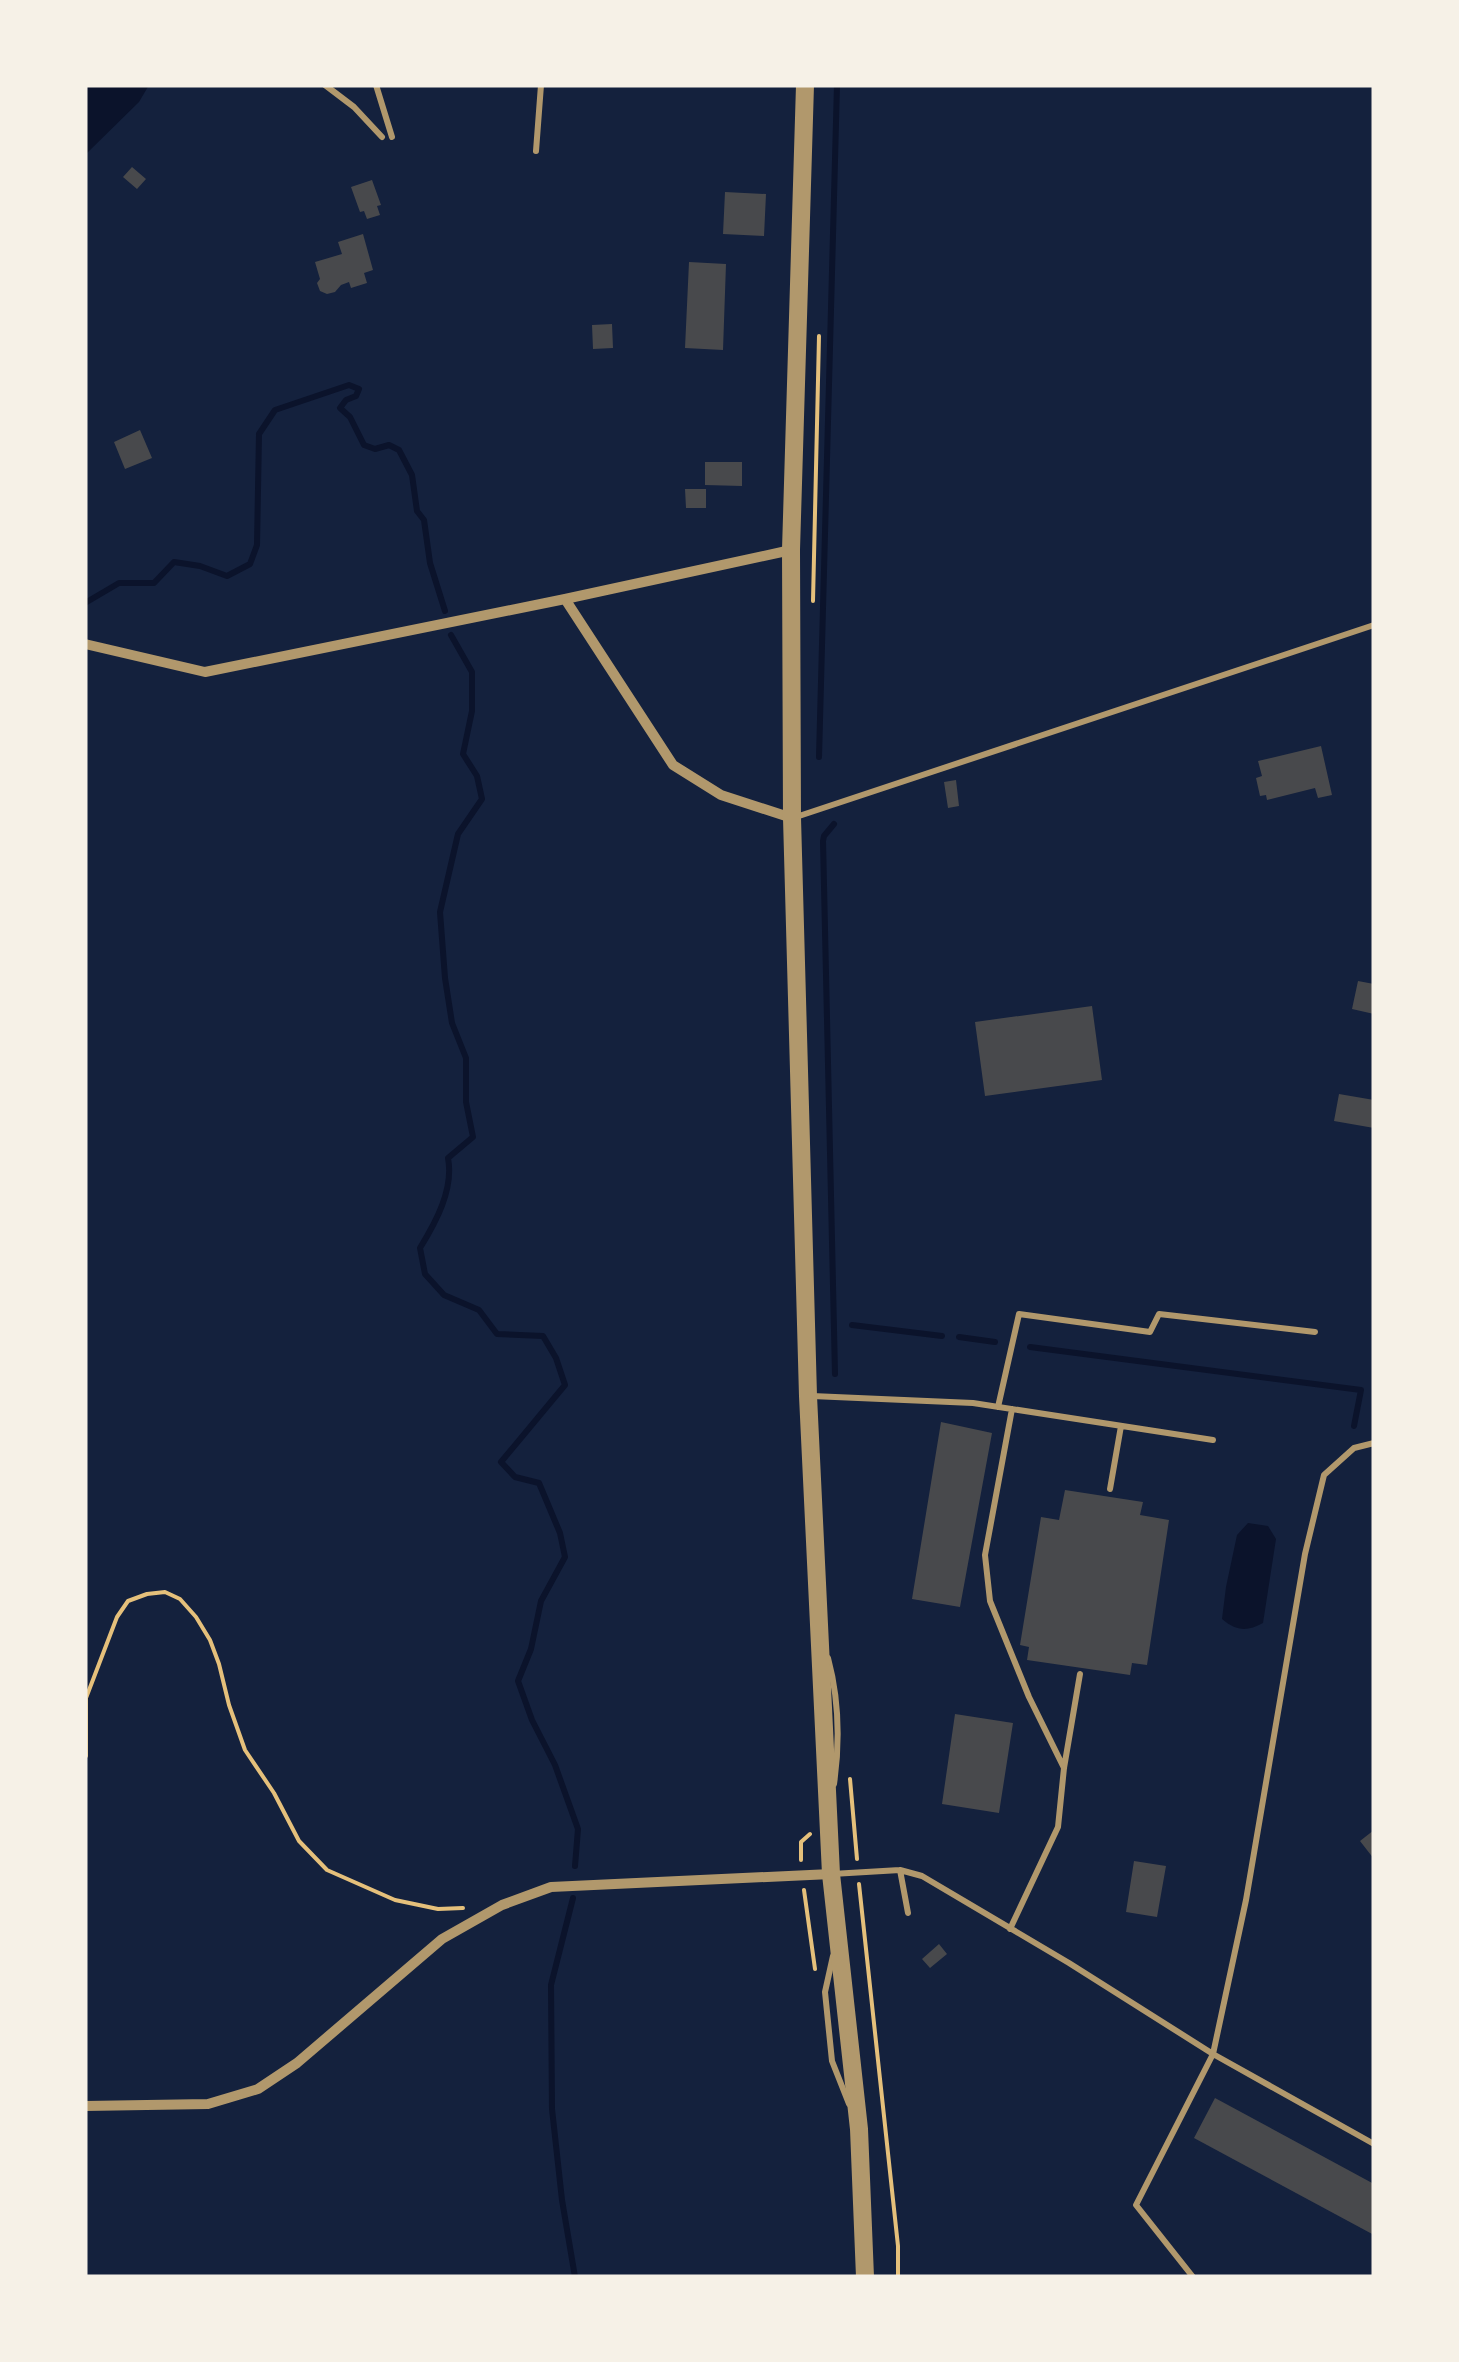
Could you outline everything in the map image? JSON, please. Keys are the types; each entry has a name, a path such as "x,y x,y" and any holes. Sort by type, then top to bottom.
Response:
{"street":[{"path":"805,85 791,550 792,818 818,1621 831,1874 860,2129 865,2277"},
{"path":"85,644 205,672 791,550"},
{"path":"565,599 673,765 721,796 792,818"},
{"path":"85,2106 208,2104 258,2089 297,2063 442,1939 502,1905 551,1887 831,1874"}],"lane":[{"path":"325,85 354,107 382,137"},
{"path":"376,85 392,137"},
{"path":"536,152 541,85"},
{"path":"792,818 1374,626"},
{"path":"998,1406 1019,1314 1150,1332 1159,1314 1314,1332"},
{"path":"808,1396 974,1403 1213,1440"},
{"path":"1012,1409 985,1555 990,1600 1029,1697 1064,1768"},
{"path":"1110,1490 1121,1426"},
{"path":"1193,2277 1136,2205 1213,2054 1246,1900 1305,1554 1324,1474 1354,1448 1374,1443"},
{"path":"1010,1929 1058,1827 1080,1674"},
{"path":"831,1874 900,1870 922,1876 1213,2054 1374,2144"},
{"path":"900,1870 908,1913"}],"path":[{"path":"812,616 819,336"},
{"path":"86,1756 86,1698 117,1618 128,1602 165,1592 180,1599 196,1616 210,1640 245,1750 300,1841 327,1870 396,1900 438,1909 502,1905"},
{"path":"849,1771 898,2277"}],"water":[{"path":"85,85 149,85 139,102 85,155"},
{"path":"1248,1523 1268,1526 1276,1539 1263,1623 1242,1629 1222,1619 1237,1535"}],"building":[{"path":"132,167 146,179 137,189 123,177"},
{"path":"372,180 381,205 377,206 380,215 367,219 364,211 360,212 351,187"},
{"path":"725,192 766,194 764,236 723,234"},
{"path":"363,234 373,270 364,273 367,283 351,288 349,282 327,294 320,291 315,262 342,254 338,242"},
{"path":"689,262 726,264 723,350 685,348"},
{"path":"612,324 613,348 593,349 592,325"},
{"path":"140,430 152,458 125,469 114,442"},
{"path":"705,462 742,462 742,486 705,485"},
{"path":"685,489 706,489 706,508 686,508"},
{"path":"1321,746 1332,795 1318,798 1315,788 1267,800 1266,795 1260,796 1256,778 1262,776 1258,761"},
{"path":"956,780 959,806 948,808 944,782"},
{"path":"1358,981 1374,984 1374,1014 1352,1009"},
{"path":"1092,1006 1102,1080 985,1096 975,1022"},
{"path":"1339,1094 1374,1100 1374,1128 1334,1121"},
{"path":"941,1422 992,1433 960,1607 912,1599"},
{"path":"1065,1490 1143,1502 1140,1515 1169,1520 1147,1665 1132,1663 1130,1675 1027,1660 1029,1647 1020,1645 1041,1517 1059,1520"},
{"path":"955,1714 1013,1723 999,1813 942,1804"},
{"path":"1374,1830 1374,1859 1360,1841"},
{"path":"1134,1861 1166,1866 1157,1917 1126,1912"},
{"path":"939,1944 947,1954 930,1968 922,1959"},
{"path":"1215,2098 1374,2184 1374,2235 1194,2138"}],"waterway":[{"path":"819,757 837,85"},
{"path":"85,603 119,583 154,583 174,562 227,576 250,564 257,545 259,434 275,410 349,385 359,389 340,408 350,417 364,445 375,449 389,445 399,450 412,475 417,511 424,520 430,563 445,611"},
{"path":"451,635 472,672 472,711 463,754 477,776 482,799 458,834 440,912 445,978 452,1023 466,1058 466,1102 473,1137 448,1158 446,1193 420,1248 425,1274 444,1295 479,1310 497,1334 543,1336 565,1385 501,1462 515,1477 539,1483 560,1533 565,1557 541,1601 531,1649 518,1681 578,1829 575,1866"},
{"path":"834,824 823,841 835,1374"},
{"path":"852,1325 942,1336"},
{"path":"959,1337 995,1342"},
{"path":"1030,1347 1361,1390 1354,1426"},
{"path":"573,1898 551,1985 552,2109 575,2277"}]}
